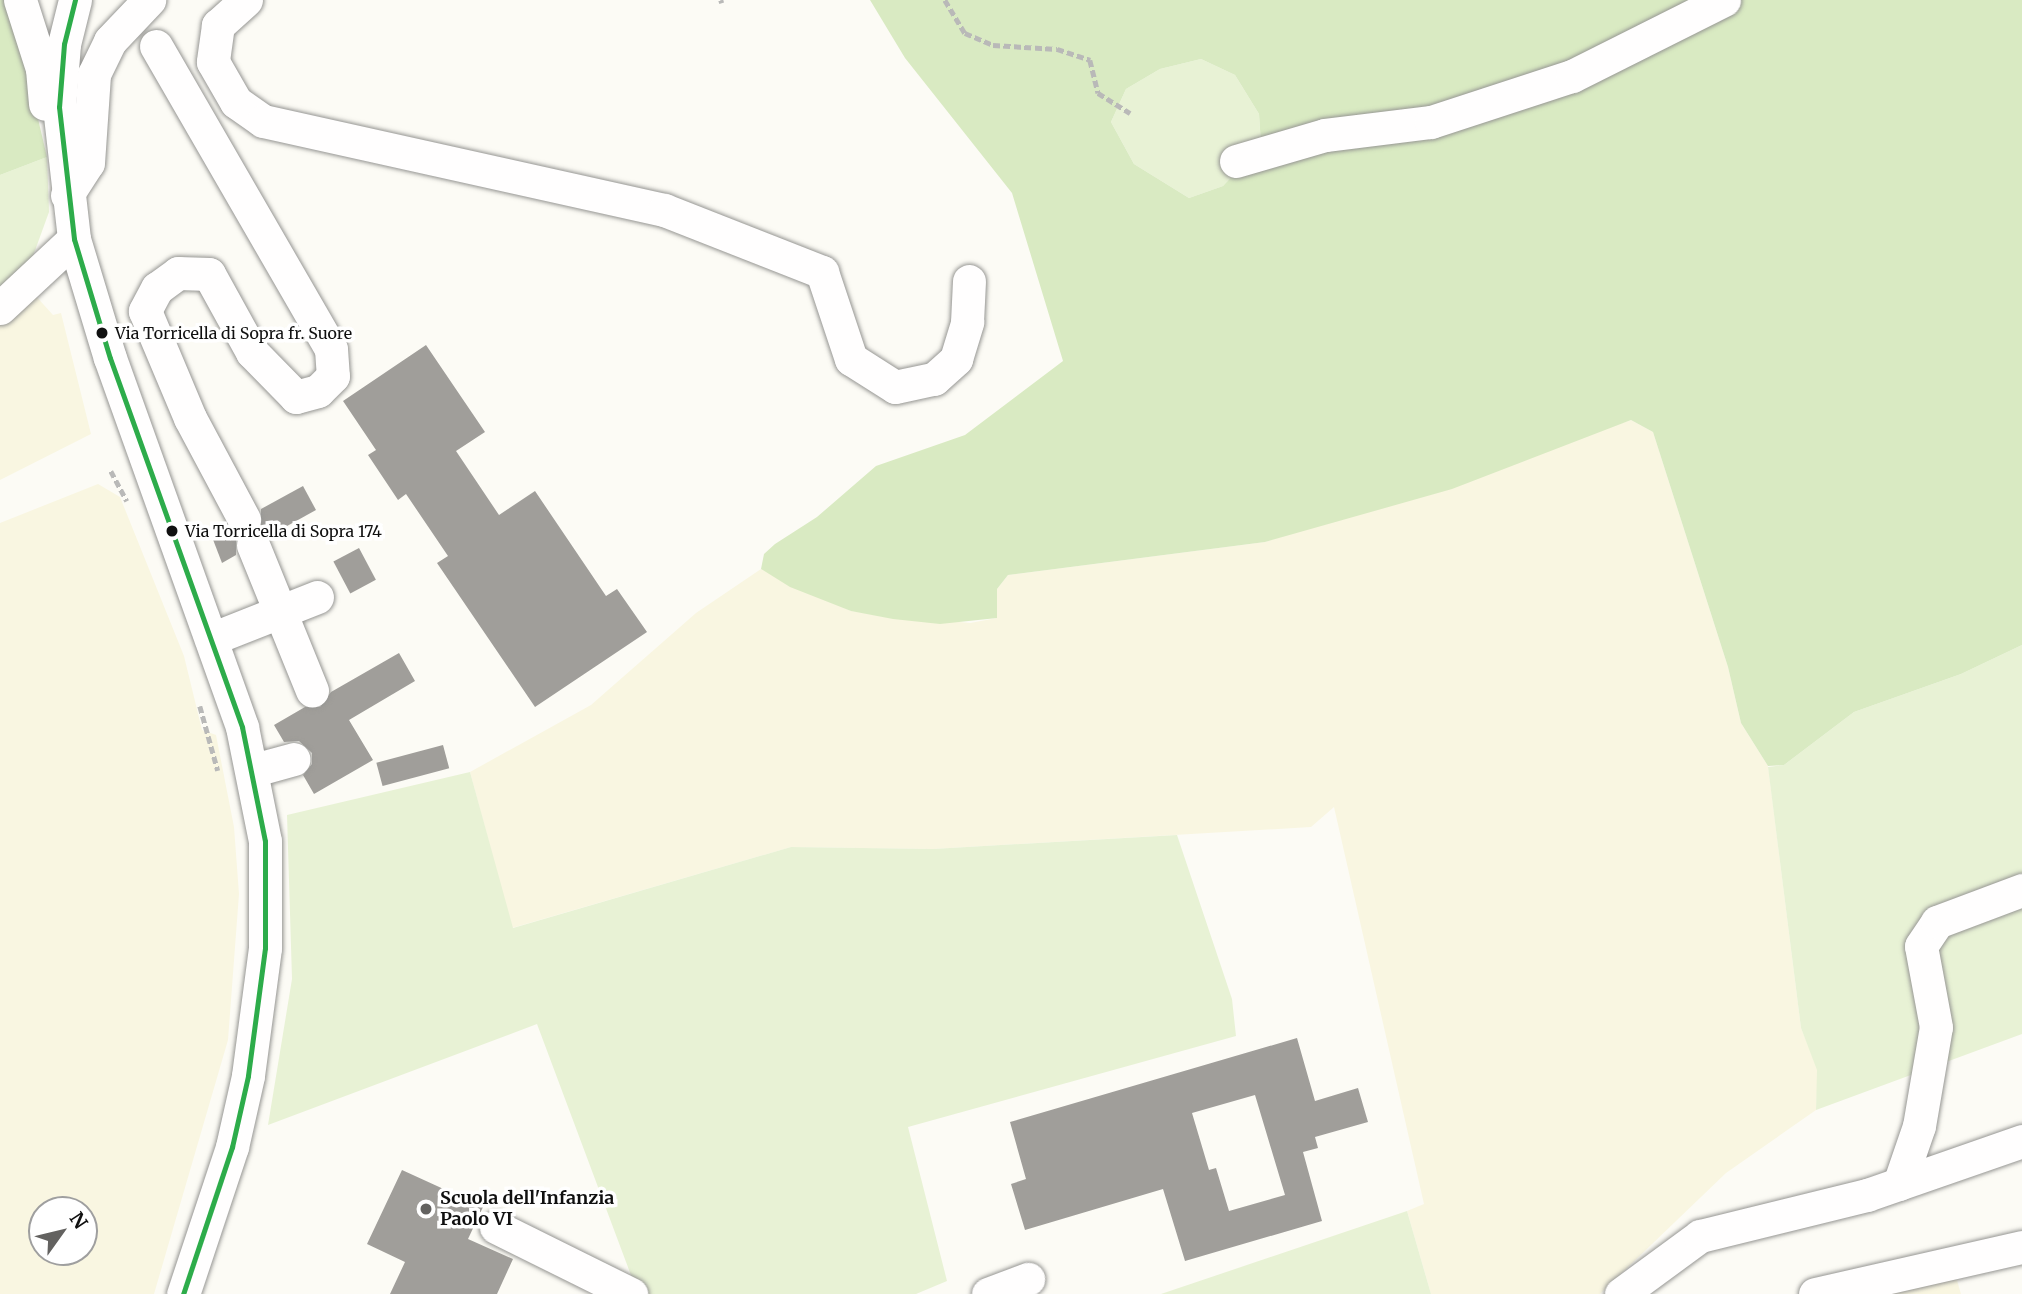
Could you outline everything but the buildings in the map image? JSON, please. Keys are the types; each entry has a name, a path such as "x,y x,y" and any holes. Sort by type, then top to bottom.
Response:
{"street":[{"path":"20,0 62,159 74,239 254,771 267,897 259,1007 232,1147 183,1294"},
{"path":"62,159 61,74 75,0"},
{"path":"67,195 88,163 94,74 110,41 149,0"},
{"path":"246,0 218,25 212,62 236,102 263,121 664,209 822,272 851,359 895,387 934,379 956,359 967,322 969,281"},
{"path":"1236,161 1325,135 1431,122 1572,76 1724,0"},
{"path":"156,46 331,349 334,376 318,391 296,397 252,352 209,274 178,273 158,288 145,311 190,418 248,532 312,690"},
{"path":"0,308 74,239"},
{"path":"211,639 281,614 317,597"},
{"path":"254,771 294,759"},
{"path":"1899,1184 1919,1126 1936,1027 1921,946 1937,922 2022,890"},
{"path":"1621,1294 1700,1236 1899,1184 2022,1141"},
{"path":"496,1227 631,1294"},
{"path":"1815,1294 2022,1247"},
{"path":"988,1294 1028,1279"}],"path":[{"path":"945,0 965,33 993,45 1057,50 1090,60 1098,93 1130,113"}],"shaded area":[{"path":"34,294 53,315 61,313 91,434 0,480 0,323"},
{"path":"1631,420 1653,432 1728,667 1741,723 1768,766 1801,1028 1818,1070 1816,1110 1726,1173 1600,1294 1431,1294 1407,1211 1424,1204 1334,807 1311,827 933,849 791,847 512,928 470,772 591,705 696,613 761,569 851,611 970,623 997,618 997,589 1008,575 1265,542"},
{"path":"98,484 120,497 184,656 202,730 216,735 234,827 239,894 228,1040 154,1294 0,1294 0,523"},
{"path":"1954,1270 1961,1294 1841,1294"}],"green space":[{"path":"0,0 10,0 47,157 0,175"},
{"path":"870,0 2022,0 2022,645 1961,674 1854,712 1784,765 1768,766 1741,723 1728,667 1653,432 1631,420 1452,489 1265,542 1008,575 997,589 997,618 940,624 893,619 851,611 790,587 761,569 764,554 775,544 817,517 876,466 965,435 1063,361 1012,193 905,58","holes":["1201,59 1235,75 1259,114 1261,145 1223,186 1189,198 1134,164 1111,122 1126,89 1160,69"]},
{"path":"1201,59 1235,75 1259,114 1261,145 1223,186 1189,198 1134,164 1111,122 1126,89 1160,69"},
{"path":"47,157 49,212 33,256 0,293 0,175"},
{"path":"2022,645 2022,1034 1816,1110 1817,1070 1801,1028 1768,767 1784,765 1854,712 1961,674"},
{"path":"470,772 513,928 791,847 933,849 1177,835 1232,999 1236,1036 908,1127 947,1281 916,1294 638,1294 537,1024 268,1125 292,979 287,815"},
{"path":"1407,1211 1431,1294 1161,1294"}],"transit line":[{"path":"75,0 64,44 59,107 74,239 110,358 242,727 265,841 265,948 248,1076 232,1147 183,1294"}],"place":[{"name":"Via Torricella di Sopra fr. Suore","path":"102,333"},
{"name":"Via Torricella di Sopra 174","path":"172,531"},
{"name":"Scuola dell'Infanzia Paolo VI","path":"426,1209"}]}
